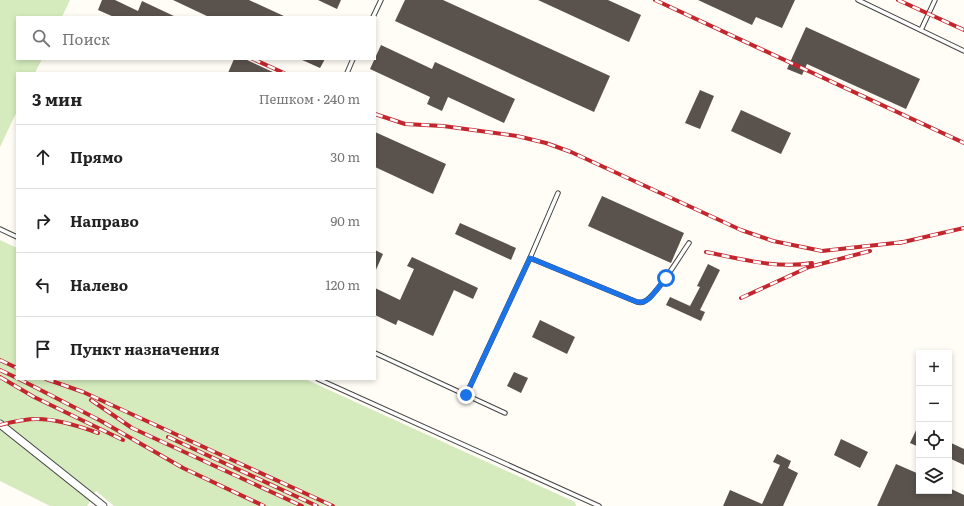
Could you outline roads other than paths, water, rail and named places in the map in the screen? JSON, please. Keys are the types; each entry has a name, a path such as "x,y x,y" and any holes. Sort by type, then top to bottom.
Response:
{"street":[{"path":"0,424 103,506"}],"lane":[{"path":"373,16 381,0"},
{"path":"858,0 964,51"},
{"path":"921,30 935,0"},
{"path":"347,72 353,60"},
{"path":"466,395 530,258 558,193"},
{"path":"0,229 16,237"},
{"path":"530,258 637,302 644,302 650,298 666,278 689,243"},
{"path":"376,353 505,413"},
{"path":"320,380 599,506"}],"railway":[{"path":"655,0 964,143"},
{"path":"898,0 964,30"},
{"path":"255,60 282,72"},
{"path":"376,114 405,124 443,126 517,136 546,143 571,152 741,230 773,241 822,251 904,242"},
{"path":"899,243 964,228"},
{"path":"741,298 809,267 870,251"},
{"path":"706,252 772,264 799,265 812,263"},
{"path":"0,360 16,368"},
{"path":"0,370 16,378"},
{"path":"0,377 34,397 123,440"},
{"path":"21,380 101,421 183,468 264,506"},
{"path":"49,380 83,392 333,506"},
{"path":"91,400 132,428 302,506"},
{"path":"0,425 28,420 45,419 68,423 98,433"},
{"path":"168,437 317,506"}]}
